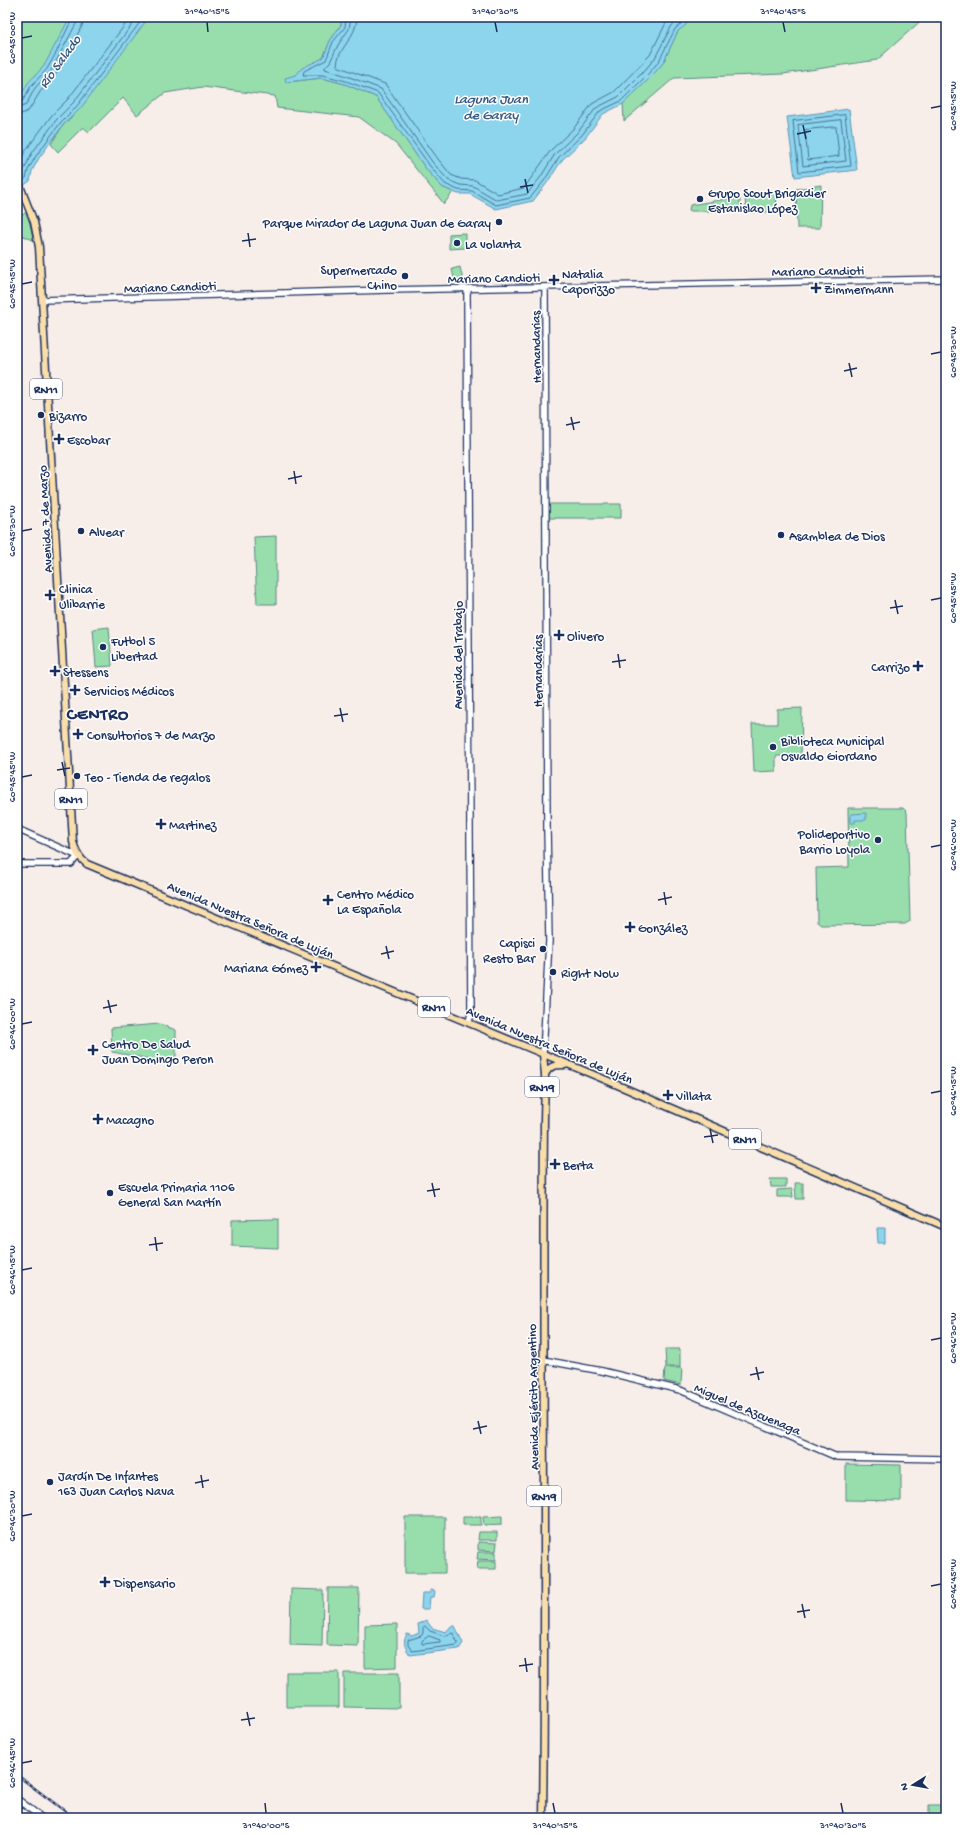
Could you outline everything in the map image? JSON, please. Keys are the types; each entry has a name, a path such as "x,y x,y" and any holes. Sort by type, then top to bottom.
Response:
{"main road":[{"name":"Avenida 7 de Marzo","path":"17,178 29,206 39,247 73,842 78,856"},
{"name":"Avenida Nuestra Señora de Luján","path":"78,856 88,864 468,1022 761,1146 946,1227"},
{"name":"Avenida Ejército Argentino","path":"543,1054 545,1075 543,1360 543,1818"},
{"name":"Avenida Ejército Argentino","path":"543,1054 541,1070 544,1120"},
{"path":"545,1075 547,1070 553,1066 569,1065"}],"street":[{"name":"Mariano Candioti","path":"42,300 545,287 946,279"},
{"name":"Hernandarias","path":"543,1054 549,913 547,828 547,396 545,287"},
{"name":"Avenida del Trabajo","path":"468,1022 471,1014 467,292 469,289"},
{"path":"17,828 78,856 71,864 17,864"},
{"name":"Miguel de Azcuenaga","path":"543,1360 602,1371 680,1390 837,1458 946,1459"},
{"path":"17,1799 42,1818"}],"green space":[{"path":"17,17 342,17 341,25 330,41 323,58 287,82 322,78 345,84 376,97 426,169 442,187 453,192 444,204 396,144 359,117 277,108 275,96 203,87 165,93 137,115 123,98 89,132 83,127 58,152 51,144 64,124 72,117 17,103"},
{"path":"683,17 925,17 877,60 783,74 674,78 624,121 623,104 663,63 678,31 687,21"},
{"path":"821,185 820,228 797,228 796,189"},
{"path":"776,191 777,212 746,212 745,196"},
{"path":"738,197 740,199 740,209 738,211 689,210 690,205"},
{"path":"27,212 31,227 33,227 35,241 17,233 17,218"},
{"name":"La volanta","path":"465,233 465,248 449,249 449,234"},
{"name":"La volanta","path":"460,267 463,280 455,282 452,269"},
{"path":"549,504 621,504 621,518 549,518"},
{"path":"276,536 276,604 257,604 254,537"},
{"name":"Futbol 5 Libertad","path":"109,627 112,666 96,667 93,629"},
{"path":"802,708 801,756 776,756 776,771 754,772 752,724 777,724 777,709"},
{"name":"Polideportivo Barrio Loyola","path":"848,808 903,808 907,812 910,921 905,924 821,925 817,922 816,868 849,867"},
{"path":"159,1024 176,1030 176,1064 112,1052 111,1028"},
{"path":"770,1179 786,1179 786,1187 771,1187"},
{"path":"795,1183 803,1183 803,1199 796,1199"},
{"path":"792,1189 793,1197 777,1197 777,1190"},
{"path":"278,1219 278,1248 232,1246 232,1220"},
{"path":"665,1349 680,1349 680,1367 666,1367"},
{"path":"665,1368 682,1368 681,1385 664,1381"},
{"path":"846,1464 901,1465 901,1501 846,1500"},
{"path":"502,1516 502,1524 484,1525 483,1517"},
{"path":"405,1517 445,1517 445,1573 405,1573"},
{"path":"463,1517 481,1517 481,1525 463,1525"},
{"path":"479,1532 497,1532 497,1540 478,1540"},
{"path":"478,1542 497,1543 496,1551 478,1550"},
{"path":"478,1552 496,1552 496,1560 477,1559"},
{"path":"478,1561 496,1561 496,1569 477,1569"},
{"path":"328,1588 359,1588 358,1646 327,1645"},
{"path":"291,1589 323,1590 322,1646 290,1645"},
{"path":"397,1624 397,1667 365,1668 365,1625"},
{"path":"286,1672 339,1672 339,1707 286,1707"},
{"path":"344,1673 399,1673 399,1708 344,1707"},
{"path":"929,1805 946,1805 946,1818 929,1818"}],"water":[{"name":"Río Salado","path":"70,17 149,17 80,109 64,124 39,158 32,171 30,181 17,190 17,102 28,83 44,66"},
{"name":"Laguna Juan de Garay","path":"342,17 681,17 687,21 686,25 678,31 663,63 652,76 623,104 603,114 585,138 562,160 533,201 496,209 470,194 458,194 442,187 426,169 376,97 345,84 322,78 286,82 285,78 296,75 302,68 323,58 330,41 341,25"},
{"path":"849,109 857,170 795,177 787,117"},
{"path":"866,813 866,820 855,820 855,823 851,823 851,814"},
{"path":"877,1228 885,1228 885,1243 878,1243"},
{"path":"430,1590 435,1591 434,1597 430,1597 429,1609 421,1609 422,1593 430,1593"},
{"path":"426,1620 432,1628 446,1632 451,1626 455,1626 463,1643 459,1649 410,1655 405,1645 405,1637 407,1634 412,1636 419,1633 418,1624"}],"railway":[{"path":"17,1775 74,1818"}],"place":[{"name":"Grupo Scout Brigadier Estanislao López","path":"700,199"},
{"name":"Parque Mirador de Laguna Juan de Garay","path":"499,222"},
{"name":"La volanta","path":"457,243"},
{"name":"Supermercado Chino","path":"405,276"},
{"name":"Natalia Caporizzo","path":"554,280"},
{"name":"Zimmermann","path":"816,288"},
{"name":"Bizarro","path":"41,415"},
{"name":"Escobar","path":"59,439"},
{"name":"Alvear","path":"81,531"},
{"name":"Asamblea de Dios","path":"781,535"},
{"name":"Clinica Ulibarrie","path":"50,595"},
{"name":"Olivero","path":"559,635"},
{"name":"Futbol 5 Libertad","path":"103,647"},
{"name":"Carrizo","path":"918,666"},
{"name":"Stessens","path":"55,671"},
{"name":"Servicios Médicos","path":"75,690"},
{"name":"Consultorios 7 de Marzo","path":"78,734"},
{"name":"Biblioteca Municipal Osvaldo Giordano","path":"773,747"},
{"name":"Teo - Tienda de regalos","path":"77,776"},
{"name":"Martinez","path":"161,824"},
{"name":"Polideportivo Barrio Loyola","path":"878,840"},
{"name":"Centro Médico La Española","path":"328,900"},
{"name":"González","path":"630,927"},
{"name":"Capisci Resto Bar","path":"543,949"},
{"name":"Mariana Gómez","path":"316,967"},
{"name":"Right Now","path":"553,972"},
{"name":"Centro De Salud Juan Domingo Peron","path":"93,1050"},
{"name":"Villata","path":"668,1095"},
{"name":"Macagno","path":"98,1119"},
{"name":"Berta","path":"555,1164"},
{"name":"Escuela Primaria 1106 General San Martín","path":"110,1193"},
{"name":"Jardín De Infantes 163 Juan Carlos Nava","path":"50,1482"},
{"name":"Dispensario","path":"105,1582"}],"district":[{"name":"CENTRO","path":"98,713"}]}
